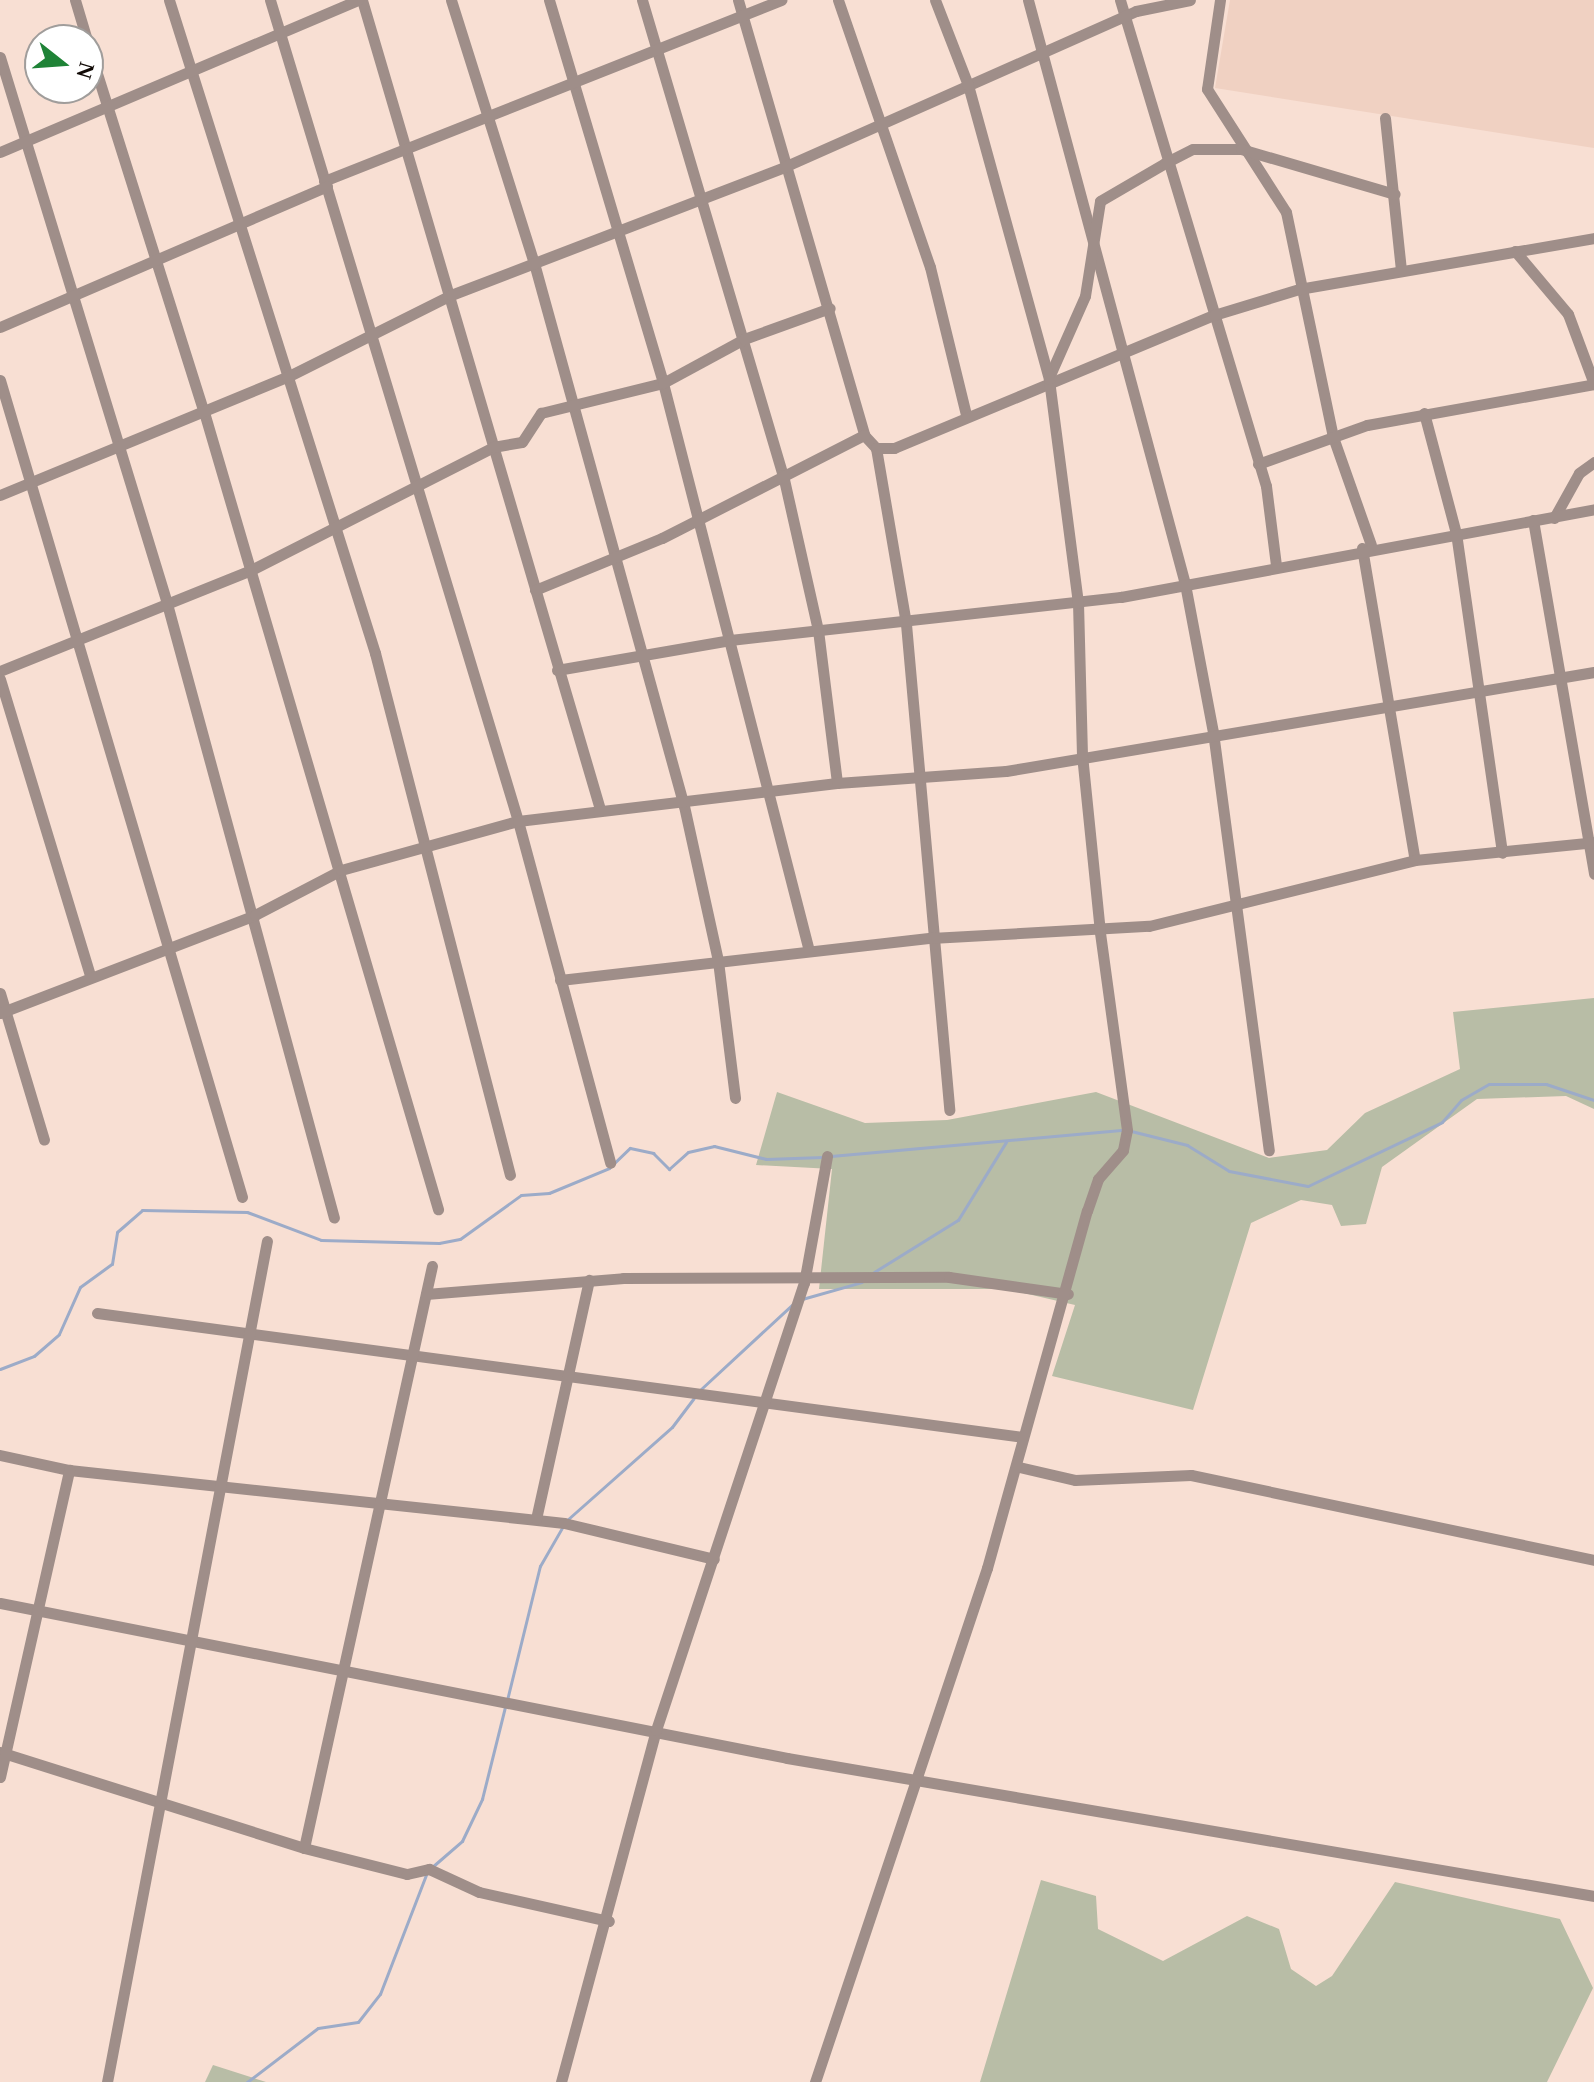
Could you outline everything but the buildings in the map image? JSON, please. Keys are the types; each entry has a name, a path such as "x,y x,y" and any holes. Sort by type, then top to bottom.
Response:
{"street":[{"path":"75,0 82,24"},
{"path":"169,0 375,653 421,843 510,1175"},
{"path":"270,0 518,821 610,1163"},
{"path":"0,152 106,111 360,0 451,295 557,670 600,809"},
{"path":"451,0 534,263 611,559 684,806 718,961 735,1098"},
{"path":"549,0 663,383 809,951"},
{"path":"642,0 705,196 783,475 818,630 837,783"},
{"path":"738,0 784,167 830,308 864,435 876,448 906,624 921,779 931,938 949,1110"},
{"path":"0,327 72,300 241,225 403,144 489,117 781,0"},
{"path":"838,0 883,117 966,415"},
{"path":"815,2082 920,1777 1019,1467 1023,1437 1068,1294 1098,1179 1123,1150 1127,1130 1100,932 1082,755 1078,603 1049,379 968,85 935,0"},
{"path":"1028,0 1185,584 1213,732 1269,1150"},
{"path":"1120,0 1165,163 1258,464 1276,565"},
{"path":"0,495 287,377 372,339 451,295 784,167 883,117 968,85 1124,16 1190,0"},
{"path":"1220,0 1207,89 1241,149 1286,212 1299,289 1316,332 1333,437 1367,546 1388,704 1415,860"},
{"path":"0,57 166,600 255,915 334,1218"},
{"path":"104,104 158,262 204,412 341,870 438,1209"},
{"path":"1385,118 1401,269"},
{"path":"1049,379 1095,257 1100,201 1165,163 1193,149 1241,149 1395,194"},
{"path":"876,448 894,448 1049,379 1214,315 1299,289 1594,238"},
{"path":"1258,464 1333,437 1424,413 1594,384 1568,314 1515,251"},
{"path":"0,671 166,600 251,570 417,489 493,447 522,442 541,413 570,403 663,383 744,339 830,308"},
{"path":"0,380 242,1197"},
{"path":"1424,413 1456,533 1475,690 1502,853"},
{"path":"535,590 611,559 864,435"},
{"path":"1554,518 1579,473 1594,462"},
{"path":"557,670 730,640 906,624 1078,603 1367,546 1554,518 1594,509"},
{"path":"1533,520 1565,676 1592,843 1594,874"},
{"path":"3,1012 255,915 341,870 421,843 518,821 600,809 684,806 767,790 921,779 1594,672"},
{"path":"0,679 90,976"},
{"path":"560,980 931,938 1100,932 1238,905 1415,860 1592,843"},
{"path":"0,993 3,1012 44,1140"},
{"path":"561,2082 609,1921 656,1730 769,1403 804,1283 827,1156"},
{"path":"107,2082 166,1804 219,1483 267,1241"},
{"path":"304,1848 382,1508 432,1266"},
{"path":"426,1294 589,1280 804,1283 985,1278 1068,1294"},
{"path":"536,1519 589,1280"},
{"path":"97,1313 1023,1437"},
{"path":"0,1455 69,1470 219,1483 382,1508 536,1519 714,1559"},
{"path":"1019,1467 1075,1480 1191,1475 1594,1560"},
{"path":"0,1777 34,1610 69,1470"},
{"path":"0,1603 345,1676 1594,1896"},
{"path":"3,1753 304,1848 407,1874 429,1869 479,1892 609,1921"}],"shaded area":[{"path":"1230,0 1594,0 1594,148 1215,88"}],"green space":[{"path":"1594,998 1594,1109 1566,1096 1477,1099 1382,1167 1366,1224 1341,1226 1332,1205 1301,1200 1251,1223 1193,1410 1052,1376 1075,1305 1006,1289 819,1289 832,1169 756,1165 777,1092 865,1123 947,1120 1096,1092 1269,1158 1327,1150 1365,1113 1460,1069 1453,1012"},
{"path":"1041,1880 1096,1896 1098,1929 1163,1961 1247,1916 1279,1929 1291,1969 1316,1986 1332,1976 1395,1882 1560,1919 1593,1988 1547,2082 980,2082"},
{"path":"213,2065 266,2082 205,2082"}],"waterway":[{"path":"1131,1131 1187,1145 1229,1171 1308,1186 1442,1122 1461,1100 1489,1084 1546,1084 1594,1100"},
{"path":"831,1156 1124,1130"},
{"path":"874,1272 958,1220 1006,1142"},
{"path":"0,1369 34,1356 59,1334 80,1287 112,1264 117,1232 142,1210 247,1212 321,1240 439,1243 460,1239 521,1195 549,1193 609,1168 630,1148 653,1153 669,1169 688,1152 714,1146 766,1159 823,1157"},
{"path":"802,1299 862,1282"},
{"path":"701,1389 795,1302"},
{"path":"567,1520 672,1427 694,1398"},
{"path":"507,1700 540,1566 563,1526"},
{"path":"432,1867 462,1841 482,1799 505,1707"},
{"path":"247,2082 318,2028 358,2022 380,1994 427,1872"}]}
